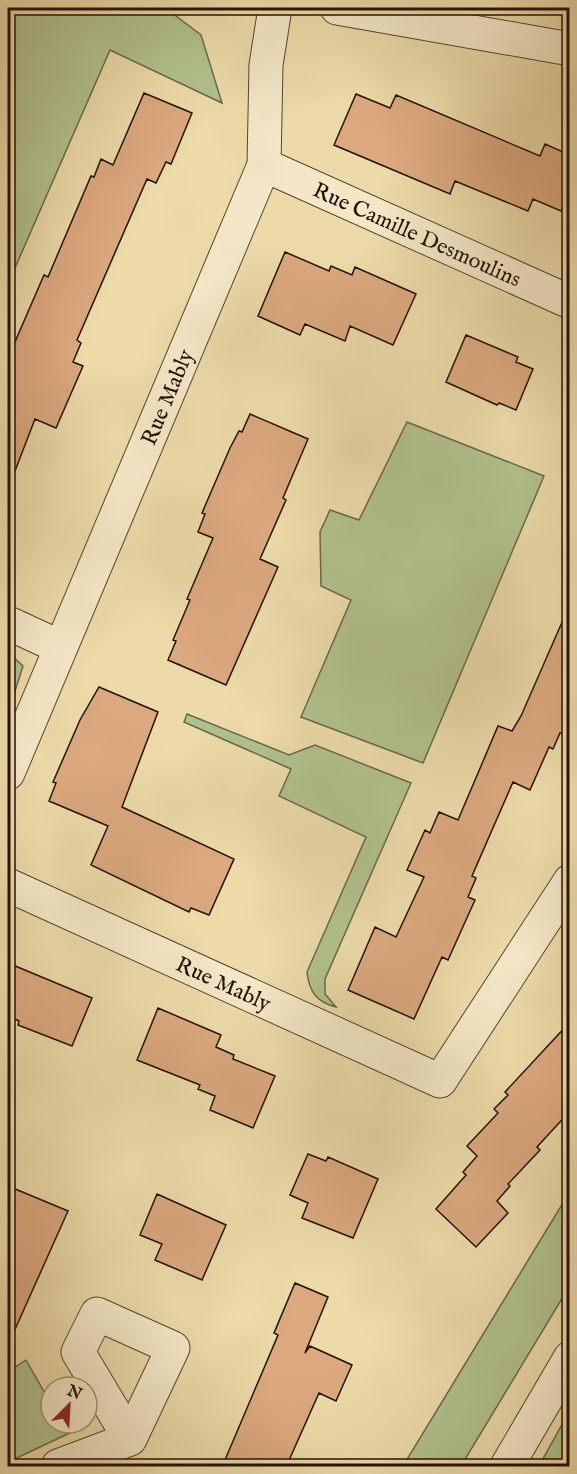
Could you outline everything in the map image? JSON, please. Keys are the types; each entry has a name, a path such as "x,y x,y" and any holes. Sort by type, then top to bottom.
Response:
{"street":[{"name":"Rue Mably","path":"8,773 264,165 266,65 275,8"},
{"path":"337,8 570,48"},
{"name":"Rue Camille Desmoulins","path":"264,165 570,302"},
{"path":"8,622 60,646"},
{"name":"Rue Mably","path":"8,885 440,1081 570,881"},
{"path":"507,1467 570,1358"},
{"path":"77,1464 130,1439"}],"green space":[{"path":"156,8 168,10 201,35 222,103 110,50 8,284 8,9"},
{"path":"407,422 544,476 423,763 301,717 351,600 321,586 320,532 330,510 359,520"},
{"path":"11,655 23,666 8,713 8,662"},
{"path":"187,714 289,755 315,745 411,783 325,979 325,994 336,1007 323,1002 315,995 307,972 366,837 279,796 291,769 184,722"},
{"path":"569,1193 569,1287 461,1466 403,1466"},
{"path":"26,1360 39,1383 39,1435 66,1435 8,1462 8,1372"},
{"path":"569,1412 569,1466 539,1466"}],"building":[{"path":"144,93 192,113 171,164 166,162 156,183 147,179 77,340 81,343 73,362 83,366 56,428 35,419 10,484 8,484 8,358 44,275 48,277 91,176 94,177 101,159 113,165"},
{"path":"356,94 390,108 396,95 540,156 545,144 570,155 570,192 561,211 533,199 528,211 455,181 450,194 334,145"},
{"path":"285,252 329,271 331,266 352,275 355,267 416,294 393,345 350,326 345,341 305,324 300,335 258,316"},
{"path":"466,335 518,357 516,362 533,369 516,410 499,403 497,405 446,382"},
{"path":"250,414 308,439 283,498 286,500 260,559 278,567 226,685 168,660 176,641 173,640 190,600 187,599 213,538 198,532 205,514 202,513 230,448 239,431 242,432"},
{"path":"570,604 570,736 560,733 553,749 549,747 530,790 513,782 472,876 476,878 468,897 475,900 448,960 442,957 414,1019 348,990 375,927 396,937 424,877 407,870 425,830 430,833 439,812 458,820 498,726 512,731 521,716"},
{"path":"99,687 158,712 122,807 234,859 209,915 191,908 189,912 91,865 108,826 49,801 56,783 53,782 80,720"},
{"path":"8,963 92,998 72,1046 18,1025 19,1021 8,1016"},
{"path":"158,1008 221,1035 216,1047 234,1055 233,1059 275,1076 253,1128 210,1110 215,1096 198,1089 200,1085 137,1060"},
{"path":"570,1022 570,1111 537,1147 540,1150 508,1184 510,1186 497,1201 508,1213 476,1247 436,1209 466,1175 463,1172 477,1156 467,1146 498,1113 494,1109 508,1095 505,1092"},
{"path":"308,1154 326,1161 328,1157 378,1179 353,1238 302,1218 308,1203 290,1195"},
{"path":"8,1186 68,1211 8,1345"},
{"path":"157,1194 226,1225 202,1280 155,1260 162,1244 140,1235"},
{"path":"295,1283 328,1297 305,1353 310,1346 352,1365 336,1401 319,1393 286,1467 222,1467 278,1335 274,1333"}]}
